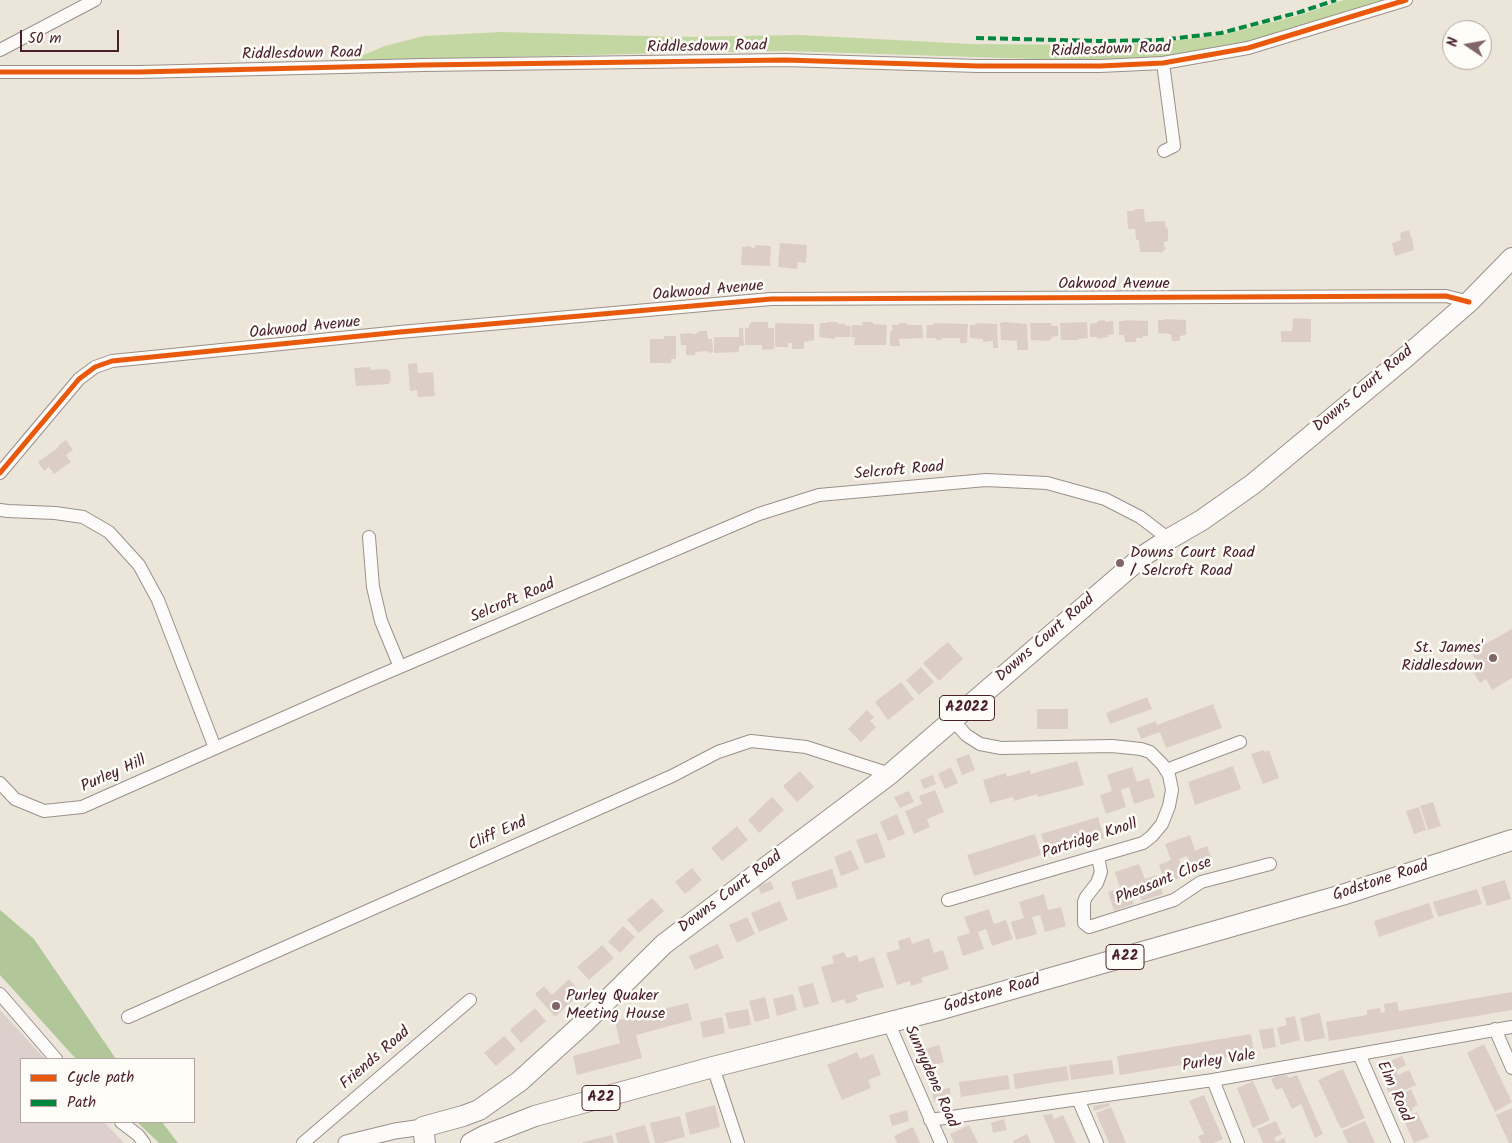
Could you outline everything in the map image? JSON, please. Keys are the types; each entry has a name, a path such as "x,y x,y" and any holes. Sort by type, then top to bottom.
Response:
{"main road":[{"name":"Downs Court Road","path":"424,1135 479,1110 520,1081 586,1021 664,944 890,774 1143,556 1202,520 1253,484 1469,302 1512,258"},
{"name":"Godstone Road","path":"471,1143 486,1135 535,1116 713,1067 889,1024 1342,896 1512,840"}],"street":[{"path":"0,50 96,0"},
{"name":"Riddlesdown Road","path":"0,72 140,72 433,65 785,60 978,66 1100,66 1163,63 1248,48 1406,0"},
{"path":"1163,63 1173,146"},
{"name":"Oakwood Avenue","path":"0,473 79,379 95,367 112,361 400,332 771,299 1446,296 1469,302"},
{"name":"Selcroft Road","path":"214,748 760,514 818,495 986,480 1047,483 1105,499 1140,517 1169,539"},
{"path":"0,510 8,512 55,513 83,517 108,532 139,565 158,600 214,748"},
{"path":"369,537 372,587 381,621 400,667"},
{"path":"953,720 966,735 980,744 1001,748 1132,747 1150,752 1166,770 1240,742"},
{"name":"Cliff End","path":"128,1017 662,780 718,752 751,741 806,747 890,774"},
{"name":"Purley Hill","path":"0,783 15,799 44,811 82,807 214,748"},
{"name":"Partridge Knoll","path":"948,900 1143,843 1158,831 1166,817 1171,799 1171,782 1166,770"},
{"name":"Pheasant Close","path":"1098,857 1101,872 1097,883 1084,902 1084,923 1089,928 1174,900 1201,882 1270,864"},
{"path":"0,994 55,1058"},
{"name":"Friends Road","path":"303,1143 470,1000"},
{"name":"Sunnydene Road","path":"889,1024 941,1143"},
{"name":"Purley Vale","path":"930,1120 1213,1080 1512,1027"},
{"path":"1494,1030 1512,1068"},
{"name":"Elm Road","path":"1358,1054 1398,1143"},
{"path":"713,1067 738,1143"},
{"path":"1213,1080 1238,1143"},
{"path":"1078,1099 1097,1143"},
{"path":"122,1123 138,1135 144,1143"},
{"path":"346,1143 395,1131 424,1135"}],"shaded area":[{"path":"0,1010 44,1058 20,1058 20,1123 105,1123 124,1143 0,1143"}],"green space":[{"path":"1344,0 1383,0 1246,42 1162,58 1100,61 786,51 349,61 385,46 424,36 501,32 679,37 800,35 971,44 1101,45 1160,42 1222,35 1300,15"},
{"path":"0,910 34,939 115,1058 75,1058 0,975"},
{"path":"138,1123 163,1123 178,1143 159,1143"}],"building":[{"path":"1134,209 1144,209 1145,222 1165,221 1166,229 1168,228 1168,241 1164,242 1166,248 1161,253 1140,252 1139,240 1136,240 1135,229 1128,229 1127,211 1135,211"},
{"path":"1409,230 1414,250 1395,256 1392,243 1401,240 1400,233"},
{"path":"780,243 807,245 806,263 798,262 797,269 778,267"},
{"path":"755,245 771,246 770,266 741,265 742,247 750,246 755,248"},
{"path":"1293,318 1311,319 1311,342 1281,342 1281,331 1292,331"},
{"path":"1105,320 1105,322 1113,321 1114,334 1097,339 1097,337 1090,337 1090,324"},
{"path":"1158,320 1186,320 1186,335 1180,336 1180,341 1172,341 1171,334 1158,333"},
{"path":"1119,321 1148,321 1148,336 1136,338 1136,342 1125,342 1124,335 1119,335"},
{"path":"751,322 768,322 768,328 774,328 774,349 762,350 762,345 745,345 745,328 749,328"},
{"path":"838,322 837,324 851,326 850,337 835,337 835,339 819,337 820,323"},
{"path":"862,322 887,325 886,345 854,345 855,337 851,337 852,325 863,325"},
{"path":"1087,322 1088,338 1061,340 1060,323"},
{"path":"775,323 814,324 814,340 804,342 804,349 792,349 792,343 788,343 788,347 775,347"},
{"path":"899,323 922,325 923,338 899,339 900,346 890,346 892,325 899,325"},
{"path":"934,323 968,324 967,343 960,343 960,338 936,340 935,338 926,338 927,325 934,325"},
{"path":"975,323 997,324 998,348 993,348 993,341 983,342 983,339 970,338 970,325 976,325"},
{"path":"1000,323 1027,324 1028,350 1017,350 1017,341 1001,340"},
{"path":"1030,323 1051,323 1051,326 1058,326 1058,336 1052,337 1049,341 1031,340"},
{"path":"739,328 743,328 744,346 739,346 739,352 714,353 714,337 739,337"},
{"path":"700,331 707,331 708,339 712,339 713,352 695,352 695,355 686,355 686,345 681,345 680,334 695,334"},
{"path":"664,336 676,336 676,359 671,359 671,363 650,363 650,339 664,339"},
{"path":"417,363 418,373 433,372 435,396 418,397 417,390 410,391 408,364"},
{"path":"370,367 370,370 388,369 390,371 390,384 356,386 354,368"},
{"path":"66,440 73,450 66,455 71,462 54,474 49,467 44,471 38,462"},
{"name":"St. James' Riddlesdown","path":"1512,629 1512,678 1492,690 1486,679 1480,683 1471,668 1478,664 1471,652"},
{"path":"948,642 963,659 939,681 923,663"},
{"path":"921,667 934,682 919,695 906,680"},
{"path":"901,682 914,699 888,720 875,702"},
{"path":"1147,697 1152,709 1110,724 1106,713"},
{"path":"1213,704 1222,728 1166,748 1160,732 1141,739 1137,728 1156,721 1157,725"},
{"path":"1037,709 1068,709 1068,729 1037,729"},
{"path":"867,710 874,717 870,721 876,727 861,742 848,729"},
{"path":"1264,750 1265,752 1269,750 1279,778 1263,784 1251,754"},
{"path":"969,754 975,770 962,775 956,759"},
{"path":"1077,761 1084,785 1038,797 1037,794 1014,801 1013,797 990,803 983,780 1006,773 1007,777 1030,770 1031,774"},
{"path":"1233,766 1241,789 1195,805 1188,782"},
{"path":"951,767 958,783 945,789 938,774"},
{"path":"1132,767 1137,782 1149,778 1155,797 1134,804 1129,787 1121,790 1126,807 1106,814 1100,795 1112,791 1107,775"},
{"path":"800,771 814,787 797,802 783,786"},
{"path":"933,775 936,784 924,789 920,780"},
{"path":"935,790 944,812 927,819 930,827 914,834 905,811 922,804 919,796"},
{"path":"909,791 914,802 900,808 894,797"},
{"path":"772,797 784,810 759,833 748,820"},
{"path":"1433,802 1441,826 1428,830 1420,806"},
{"path":"1419,807 1426,830 1414,834 1406,811"},
{"path":"897,814 905,834 888,841 880,822"},
{"path":"1098,817 1104,838 1048,855 1041,834"},
{"path":"737,826 748,840 722,861 711,848"},
{"path":"877,833 886,857 865,864 856,840"},
{"path":"1035,834 1041,855 974,876 967,855"},
{"path":"1190,835 1195,851 1207,846 1214,865 1193,873 1187,856 1179,859 1186,876 1165,883 1159,865 1171,860 1165,844"},
{"path":"851,850 859,869 841,876 834,857"},
{"path":"1139,864 1145,879 1157,875 1163,894 1142,901 1136,884 1129,887 1134,904 1114,911 1108,892 1120,888 1115,872"},
{"path":"692,868 702,880 685,894 675,882"},
{"path":"832,869 838,887 797,900 791,882"},
{"path":"1505,880 1511,899 1487,906 1481,887"},
{"path":"771,881 774,889 761,894 758,886"},
{"path":"1477,889 1482,904 1438,917 1433,902"},
{"path":"1044,894 1048,910 1061,907 1066,926 1045,932 1040,915 1032,917 1037,934 1016,940 1011,922 1024,918 1019,902"},
{"path":"652,898 664,911 639,933 627,920"},
{"path":"780,901 788,920 759,932 751,913"},
{"path":"1429,903 1434,918 1379,937 1374,921"},
{"path":"989,909 994,924 1006,920 1013,939 992,946 986,929 978,932 984,949 963,956 957,937 970,933 964,917"},
{"path":"747,917 755,934 737,943 729,925"},
{"path":"623,926 635,937 620,953 608,942"},
{"path":"910,937 912,944 929,938 934,953 943,950 949,969 921,978 923,982 911,986 910,981 897,985 886,953 900,949 898,941"},
{"path":"718,944 724,958 695,970 689,956"},
{"path":"602,945 614,958 589,980 577,967"},
{"path":"844,952 847,958 857,955 859,962 874,957 884,987 856,995 858,1000 846,1004 844,999 832,1003 821,967 834,963 832,956"},
{"name":"Purley Quaker Meeting House","path":"569,979 581,993 555,1017 535,994 544,986 552,995"},
{"path":"813,983 819,1004 804,1008 798,987"},
{"path":"1512,992 1512,1010 1329,1041 1326,1022 1367,1015 1367,1010 1380,1008 1381,1013 1385,1012 1384,1004 1397,1002 1399,1011"},
{"path":"793,994 797,1010 777,1016 773,999"},
{"path":"765,997 770,1018 755,1022 749,1001"},
{"path":"688,1003 692,1020 636,1035 642,1058 577,1075 573,1056 620,1043 615,1021"},
{"path":"535,1008 546,1021 521,1043 510,1030"},
{"path":"748,1009 751,1025 729,1029 725,1013"},
{"path":"1320,1013 1325,1038 1305,1042 1300,1018"},
{"path":"1295,1016 1300,1040 1281,1045 1277,1028 1287,1025 1285,1018"},
{"path":"722,1017 725,1033 703,1038 700,1022"},
{"path":"1273,1028 1276,1047 1263,1049 1259,1030"},
{"path":"1251,1034 1254,1053 1120,1075 1117,1056"},
{"path":"504,1036 516,1049 496,1066 484,1053"},
{"path":"1484,1044 1512,1102 1495,1112 1467,1053"},
{"path":"939,1045 944,1062 922,1069 917,1052"},
{"path":"857,1052 860,1059 873,1054 881,1075 868,1080 871,1088 842,1100 827,1065"},
{"path":"1402,1056 1406,1065 1396,1070 1398,1075 1409,1070 1416,1085 1405,1090 1406,1092 1411,1089 1418,1105 1412,1108 1413,1110 1399,1116 1376,1064"},
{"path":"1112,1060 1114,1074 1071,1080 1069,1065"},
{"path":"1067,1066 1069,1080 1015,1089 1013,1074"},
{"path":"1343,1069 1365,1118 1341,1129 1318,1080"},
{"path":"1008,1075 1010,1089 961,1097 959,1082"},
{"path":"1287,1075 1289,1078 1297,1075 1323,1134 1315,1138 1301,1104 1292,1109 1282,1088 1276,1090 1271,1079"},
{"path":"1253,1081 1270,1120 1253,1128 1237,1088"},
{"path":"950,1088 951,1100 934,1102 932,1090"},
{"path":"1204,1095 1223,1139 1214,1143 1201,1143 1198,1136 1204,1134 1189,1101"},
{"path":"1109,1103 1110,1106 1094,1111 1093,1106"},
{"path":"715,1105 720,1127 690,1135 685,1113"},
{"path":"1111,1107 1126,1143 1109,1143 1096,1113"},
{"path":"1512,1108 1512,1143 1509,1143 1496,1115"},
{"path":"907,1110 909,1121 892,1126 889,1115"},
{"path":"1417,1112 1429,1137 1414,1143 1403,1118"},
{"path":"1052,1114 1054,1119 1063,1115 1076,1143 1055,1143 1043,1115"},
{"path":"680,1116 685,1137 655,1143 650,1123"},
{"path":"1004,1119 1007,1130 993,1133 991,1123"},
{"path":"1276,1121 1282,1134 1275,1137 1276,1142 1284,1138 1286,1143 1263,1143 1257,1129"},
{"path":"1365,1121 1375,1143 1348,1143 1342,1131"},
{"path":"645,1125 650,1143 618,1143 615,1133"},
{"path":"969,1125 978,1143 954,1143 950,1134"},
{"path":"913,1127 920,1143 897,1143 894,1136"},
{"path":"1027,1134 1031,1143 1014,1143 1013,1141"},
{"path":"612,1135 614,1143 583,1143 583,1142"}],"marked path":[{"path":"976,38 1101,41 1160,40 1221,33 1300,12 1336,0"}],"cycle path":[{"path":"0,72 140,72 423,65 785,60 978,66 1100,66 1163,63 1248,48 1406,0"},
{"path":"0,473 79,379 95,367 112,361 400,332 771,299 1446,296 1469,302"}],"place":[{"name":"Downs Court Road / Selcroft Road","path":"1120,563"},
{"name":"St. James' Riddlesdown","path":"1493,658"},
{"name":"Purley Quaker Meeting House","path":"556,1006"}]}
